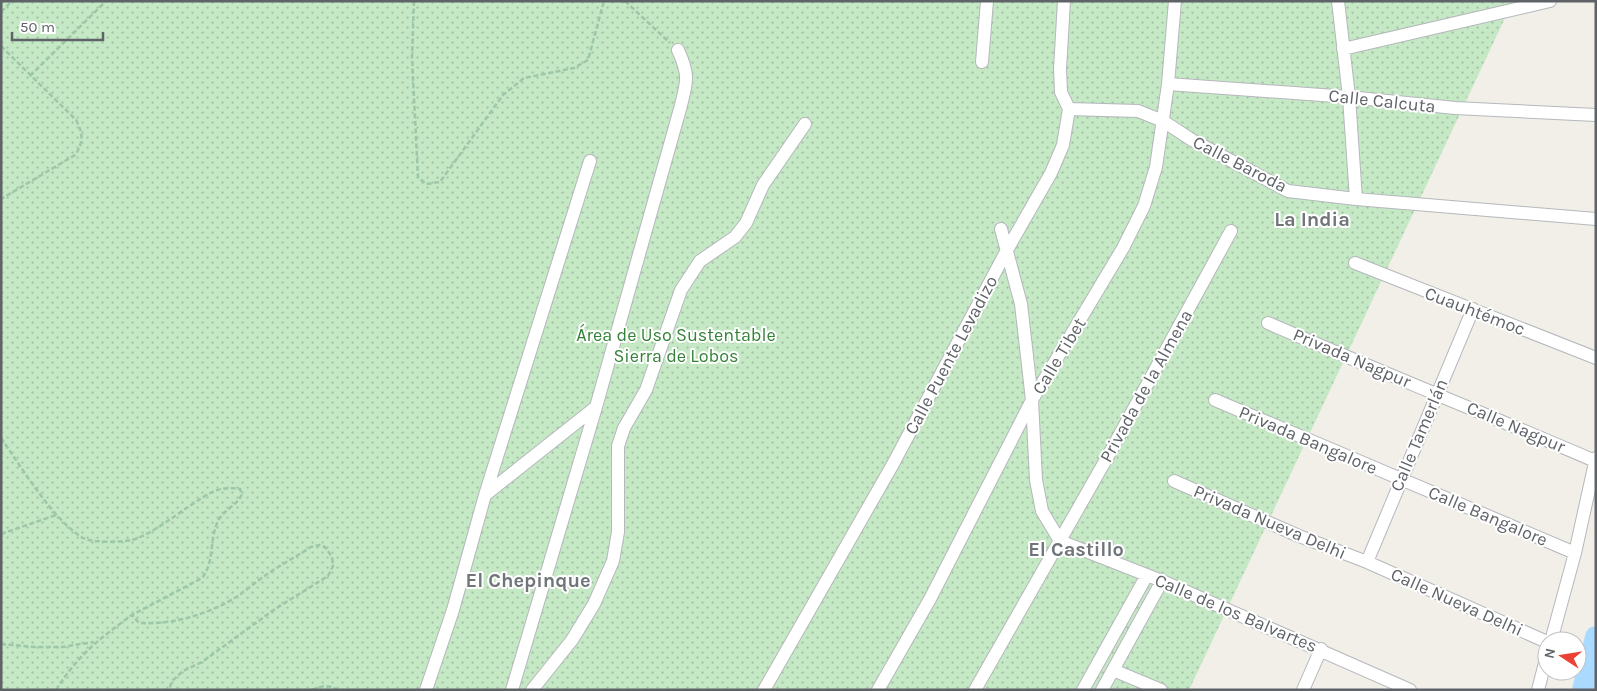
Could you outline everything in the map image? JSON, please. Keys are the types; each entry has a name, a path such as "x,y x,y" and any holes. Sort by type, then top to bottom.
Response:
{"street":[{"path":"982,62 987,1"},
{"path":"1064,1 1060,69 1061,92 1069,109"},
{"name":"Calle Tibet","path":"878,690 930,599 1032,400 1123,248 1144,206 1156,167 1163,121 1175,1"},
{"path":"1338,1 1349,97 1356,199"},
{"path":"1343,48 1550,1"},
{"path":"512,690 596,407 687,82 686,67 678,50"},
{"name":"Calle Calcuta","path":"1168,84 1349,97 1455,108 1596,115"},
{"name":"Calle Baroda","path":"1069,109 1138,111 1163,121 1192,140 1288,191 1356,199 1596,219"},
{"name":"Calle Puente Levadizo","path":"764,690 893,464 1007,250 1051,174 1062,145 1069,109"},
{"path":"532,690 572,640 594,604 613,561 618,532 618,446 624,428 646,390 681,290 700,261 735,236 746,223 763,185 805,124"},
{"path":"426,690 453,610 485,495 590,161"},
{"path":"1001,229 1021,304 1032,400 1036,480 1042,511 1060,541"},
{"name":"Privada de la Almena","path":"975,690 1060,541 1231,231"},
{"name":"Cuauhtémoc","path":"1355,263 1596,358"},
{"name":"Calle Tamerlán","path":"1367,562 1472,309"},
{"name":"Privada Nagpur","path":"1268,323 1350,359 1436,393"},
{"name":"Calle Nagpur","path":"1436,393 1595,460"},
{"name":"Privada Bangalore","path":"1215,400 1400,480"},
{"path":"485,495 596,407"},
{"path":"1554,631 1575,553 1595,460"},
{"name":"Calle Bangalore","path":"1400,480 1575,553"},
{"name":"Privada Nueva Delhi","path":"1174,481 1299,536 1367,562"},
{"name":"Calle de los Balvartes","path":"1060,541 1162,581 1321,649 1410,690"},
{"name":"Calle Nueva Delhi","path":"1367,562 1537,638"},
{"path":"1083,690 1147,575"},
{"path":"1102,690 1162,581"},
{"path":"1302,690 1321,649"},
{"path":"1113,670 1161,690"}],"path":[{"path":"1,12 12,1"},
{"path":"30,76 106,1"},
{"path":"414,1 412,58 418,177 426,184 440,182 502,95 524,78 574,68 588,60 604,1"},
{"path":"625,1 678,50"},
{"path":"1,46 76,120 82,132 82,146 75,155 1,199"},
{"path":"1,438 56,515 84,539 95,542 132,540 215,490 227,486 240,489 242,494 240,500 218,519 208,571 202,578 132,615 95,642 72,667 56,690"},
{"path":"1,534 56,515"},
{"path":"132,615 139,623 146,624 195,616 213,610 237,596 269,573 311,547 319,545 324,547 332,557 333,566 328,576 276,609 202,662 183,671 172,681 169,690"},
{"path":"1,644 62,647 95,642"},
{"path":"312,690 331,686 337,690"}],"green space":[{"name":"Área de Uso Sustentable Sierra de Lobos","path":"1,1 1513,1 1189,690 1,690"}],"waterway":[{"path":"1583,690 1596,637"}],"district":[{"name":"La India","path":"1312,219"},
{"name":"El Castillo","path":"1076,549"},
{"name":"El Chepinque","path":"528,580"}]}
